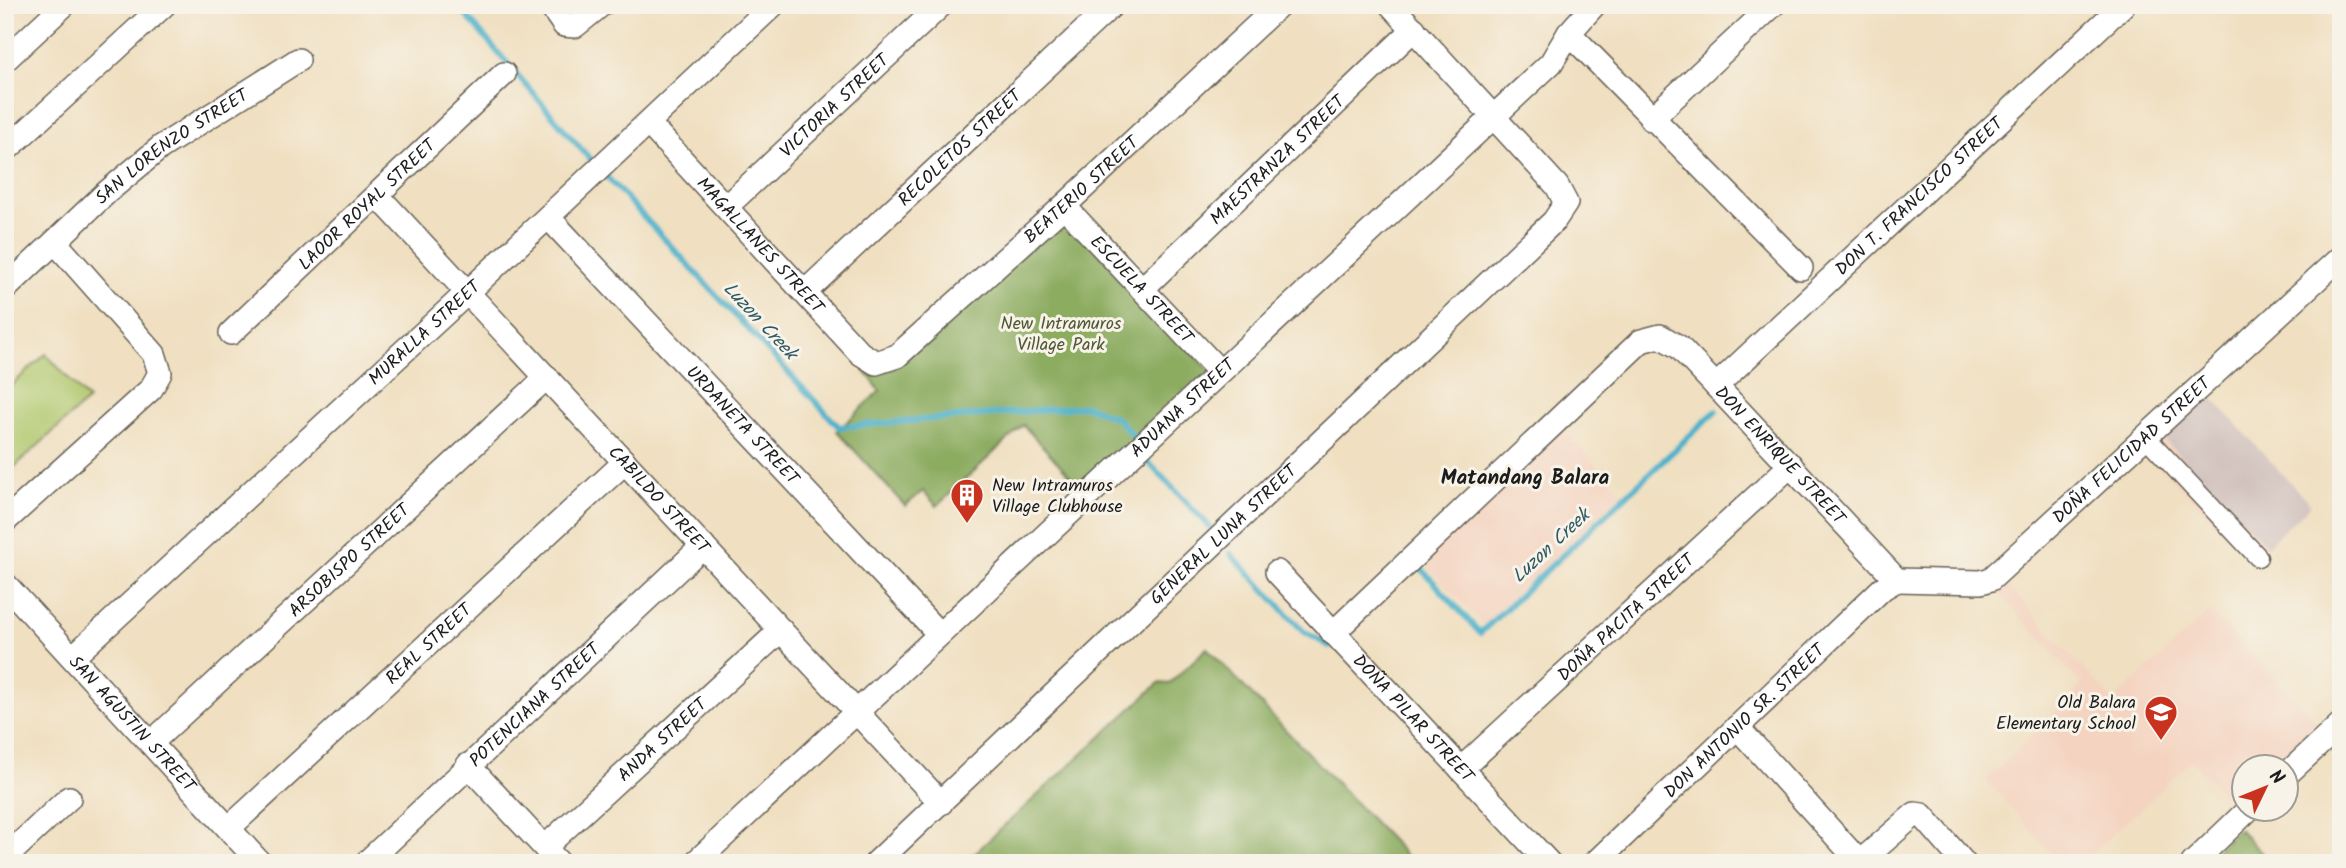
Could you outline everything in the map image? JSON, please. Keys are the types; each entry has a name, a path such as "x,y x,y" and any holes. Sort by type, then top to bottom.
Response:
{"street":[{"path":"8,53 64,5"},
{"path":"5,151 164,5"},
{"path":"550,5 564,25 575,26 601,5"},
{"name":"MURALLA STREET","path":"73,657 468,292 773,5"},
{"name":"VICTORIA STREET","path":"727,206 941,5"},
{"name":"RECOLETOS STREET","path":"806,291 1112,5"},
{"name":"BEATERIO STREET","path":"876,362 897,356 1064,206 1279,5"},
{"path":"1391,5 1494,116"},
{"path":"1650,119 1773,5"},
{"name":"DON T. FRANCISCO STREET","path":"1716,386 2123,5"},
{"name":"ADUANA STREET","path":"695,863 1551,63 1587,8"},
{"name":"MAESTRANZA STREET","path":"1142,289 1414,29"},
{"path":"1569,33 1650,119 1801,268"},
{"name":"SAN LORENZO STREET","path":"5,289 161,147 298,60"},
{"name":"LAOOR ROYAL STREET","path":"231,333 505,74"},
{"name":"GENERAL LUNA STREET","path":"876,863 1544,231 1566,203 1557,186 1494,116"},
{"name":"MAGALLANES STREET","path":"648,123 806,291 860,353 876,362"},
{"name":"CABILDO STREET","path":"377,195 941,803"},
{"name":"ESCUELA STREET","path":"1064,206 1220,373"},
{"name":"URDANETA STREET","path":"548,217 939,634"},
{"path":"5,522 150,389 160,373 154,354 55,242"},
{"name":"DOÑA FELICIDAD STREET","path":"1897,580 1981,582 1991,579 2341,257"},
{"name":"DON ENRIQUE STREET","path":"1333,633 1641,341 1660,336 1679,347 1897,580"},
{"name":"ARSOBISPO STREET","path":"152,743 547,377"},
{"path":"2146,436 2258,557"},
{"name":"REAL STREET","path":"230,827 625,462"},
{"name":"DOÑA PACITA STREET","path":"1461,769 1791,465"},
{"name":"POTENCIANA STREET","path":"366,863 703,546"},
{"name":"DOÑA PILAR STREET","path":"1277,572 1549,863"},
{"name":"DON ANTONIO SR. STREET","path":"1595,863 1883,588 1897,580"},
{"name":"SAN AGUSTIN STREET","path":"5,584 230,827 260,863"},
{"name":"ANDA STREET","path":"552,855 781,630"},
{"path":"2300,763 2341,724"},
{"path":"1737,727 1854,856 1861,859 1868,855 1915,814 1922,815 1964,863"},
{"path":"468,765 552,855"},
{"path":"5,858 69,798"},
{"path":"2193,863 2235,822"}],"shaded area":[{"path":"2202,387 2311,505 2267,546 2156,431"},
{"path":"1560,427 1623,493 1483,625 1420,559"},
{"path":"2156,431 2267,546 2252,561 2140,446"},
{"name":"Old Balara Elementary School","path":"2006,584 2113,701 2210,611 2317,723 2287,752 2230,752 2230,800 2191,761 2082,863 2060,863 1986,780 2082,685 1997,591"}],"green space":[{"name":"New Intramuros Village Park","path":"1065,217 1211,372 1084,491 1023,425 937,506 923,491 905,506 837,431 880,391 865,371 893,369"},
{"path":"46,354 88,400 10,471 5,465 5,391"},
{"path":"1207,648 1413,863 964,863 1159,683 1169,684"},
{"path":"2239,829 2271,863 2202,863"}],"waterway":[{"name":"Luzon Creek","path":"457,5 595,165"},
{"name":"Luzon Creek","path":"603,173 839,427 1087,406 1118,419 1133,436"},
{"name":"Luzon Creek","path":"1414,570 1419,566 1480,633 1716,411"},
{"name":"Luzon Creek","path":"1147,461 1210,527"},
{"name":"Luzon Creek","path":"1231,554 1303,631 1329,646"}],"place":[{"name":"New Intramuros Village Clubhouse","path":"967,525"},
{"name":"Old Balara Elementary School","path":"2161,742"}],"district":[{"name":"Matandang Balara","path":"1525,477"}]}
